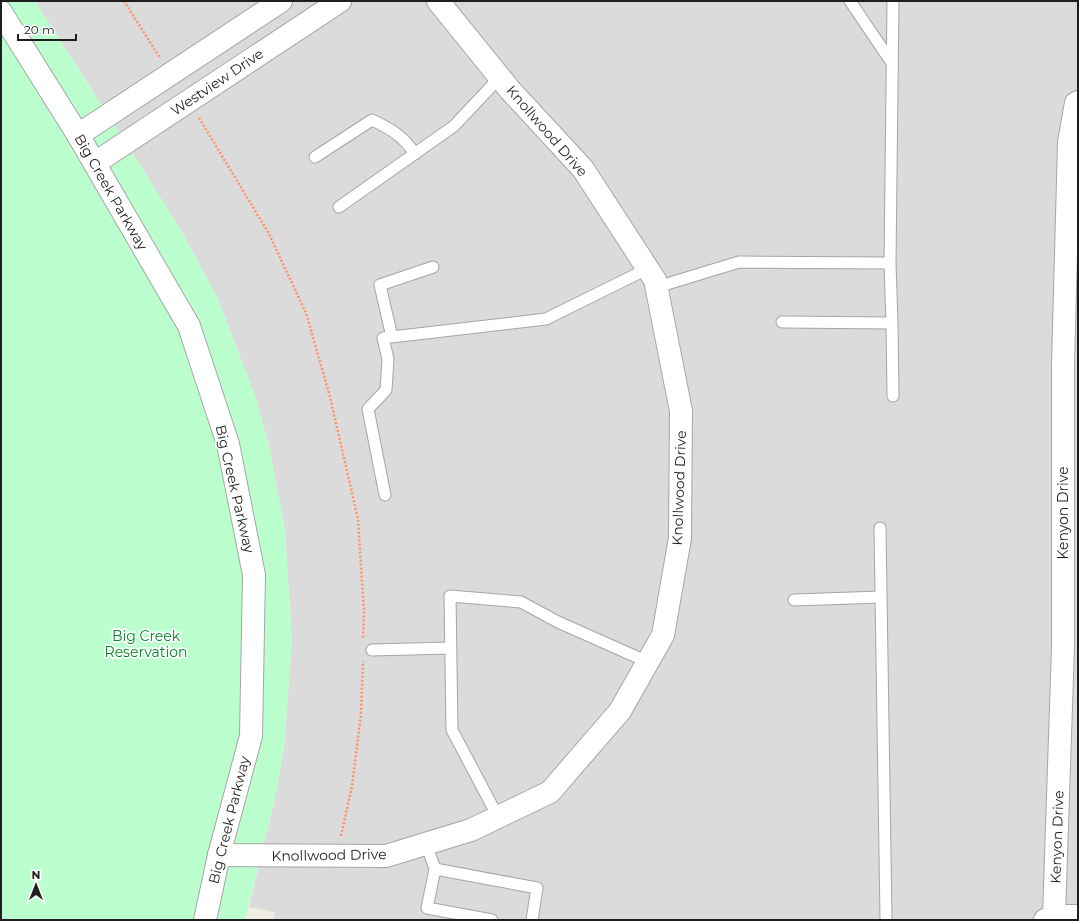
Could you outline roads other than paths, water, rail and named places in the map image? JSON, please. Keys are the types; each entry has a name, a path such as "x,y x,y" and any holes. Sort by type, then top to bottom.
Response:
{"street":[{"path":"78,135 282,1 301,26"},
{"name":"Westview Drive","path":"95,163 340,1"},
{"name":"Knollwood Drive","path":"219,855 386,856 471,830 550,792 620,711 664,635 680,538 681,411 652,278 583,169 500,77 438,1"},
{"name":"Big Creek Parkway","path":"1,12 95,163 188,326 228,444 254,575 250,736 219,855 205,920"},
{"path":"179,68 207,89"},
{"name":"Kenyon Drive","path":"1050,918 1070,647 1069,142 1076,103 1078,102"},
{"path":"1050,918 1078,916"}],"lane":[{"path":"850,1 892,63"},
{"path":"893,1 890,263 893,396"},
{"path":"339,207 454,126 500,77"},
{"path":"315,157 372,120 390,128 409,145 415,154"},
{"path":"385,495 368,409 386,390 388,359 383,338 546,319 652,278 739,262 890,263"},
{"path":"392,337 380,285 433,267"},
{"path":"782,322 892,322"},
{"path":"880,528 886,919"},
{"path":"498,817 452,730 450,596 521,602 558,622 648,662"},
{"path":"794,600 881,598"},
{"path":"367,647 451,648"},
{"path":"426,844 435,869 428,908 492,920"},
{"path":"435,869 537,888 532,920"}],"park label":[{"name":"Big Creek Reservation","path":"146,644"}]}
